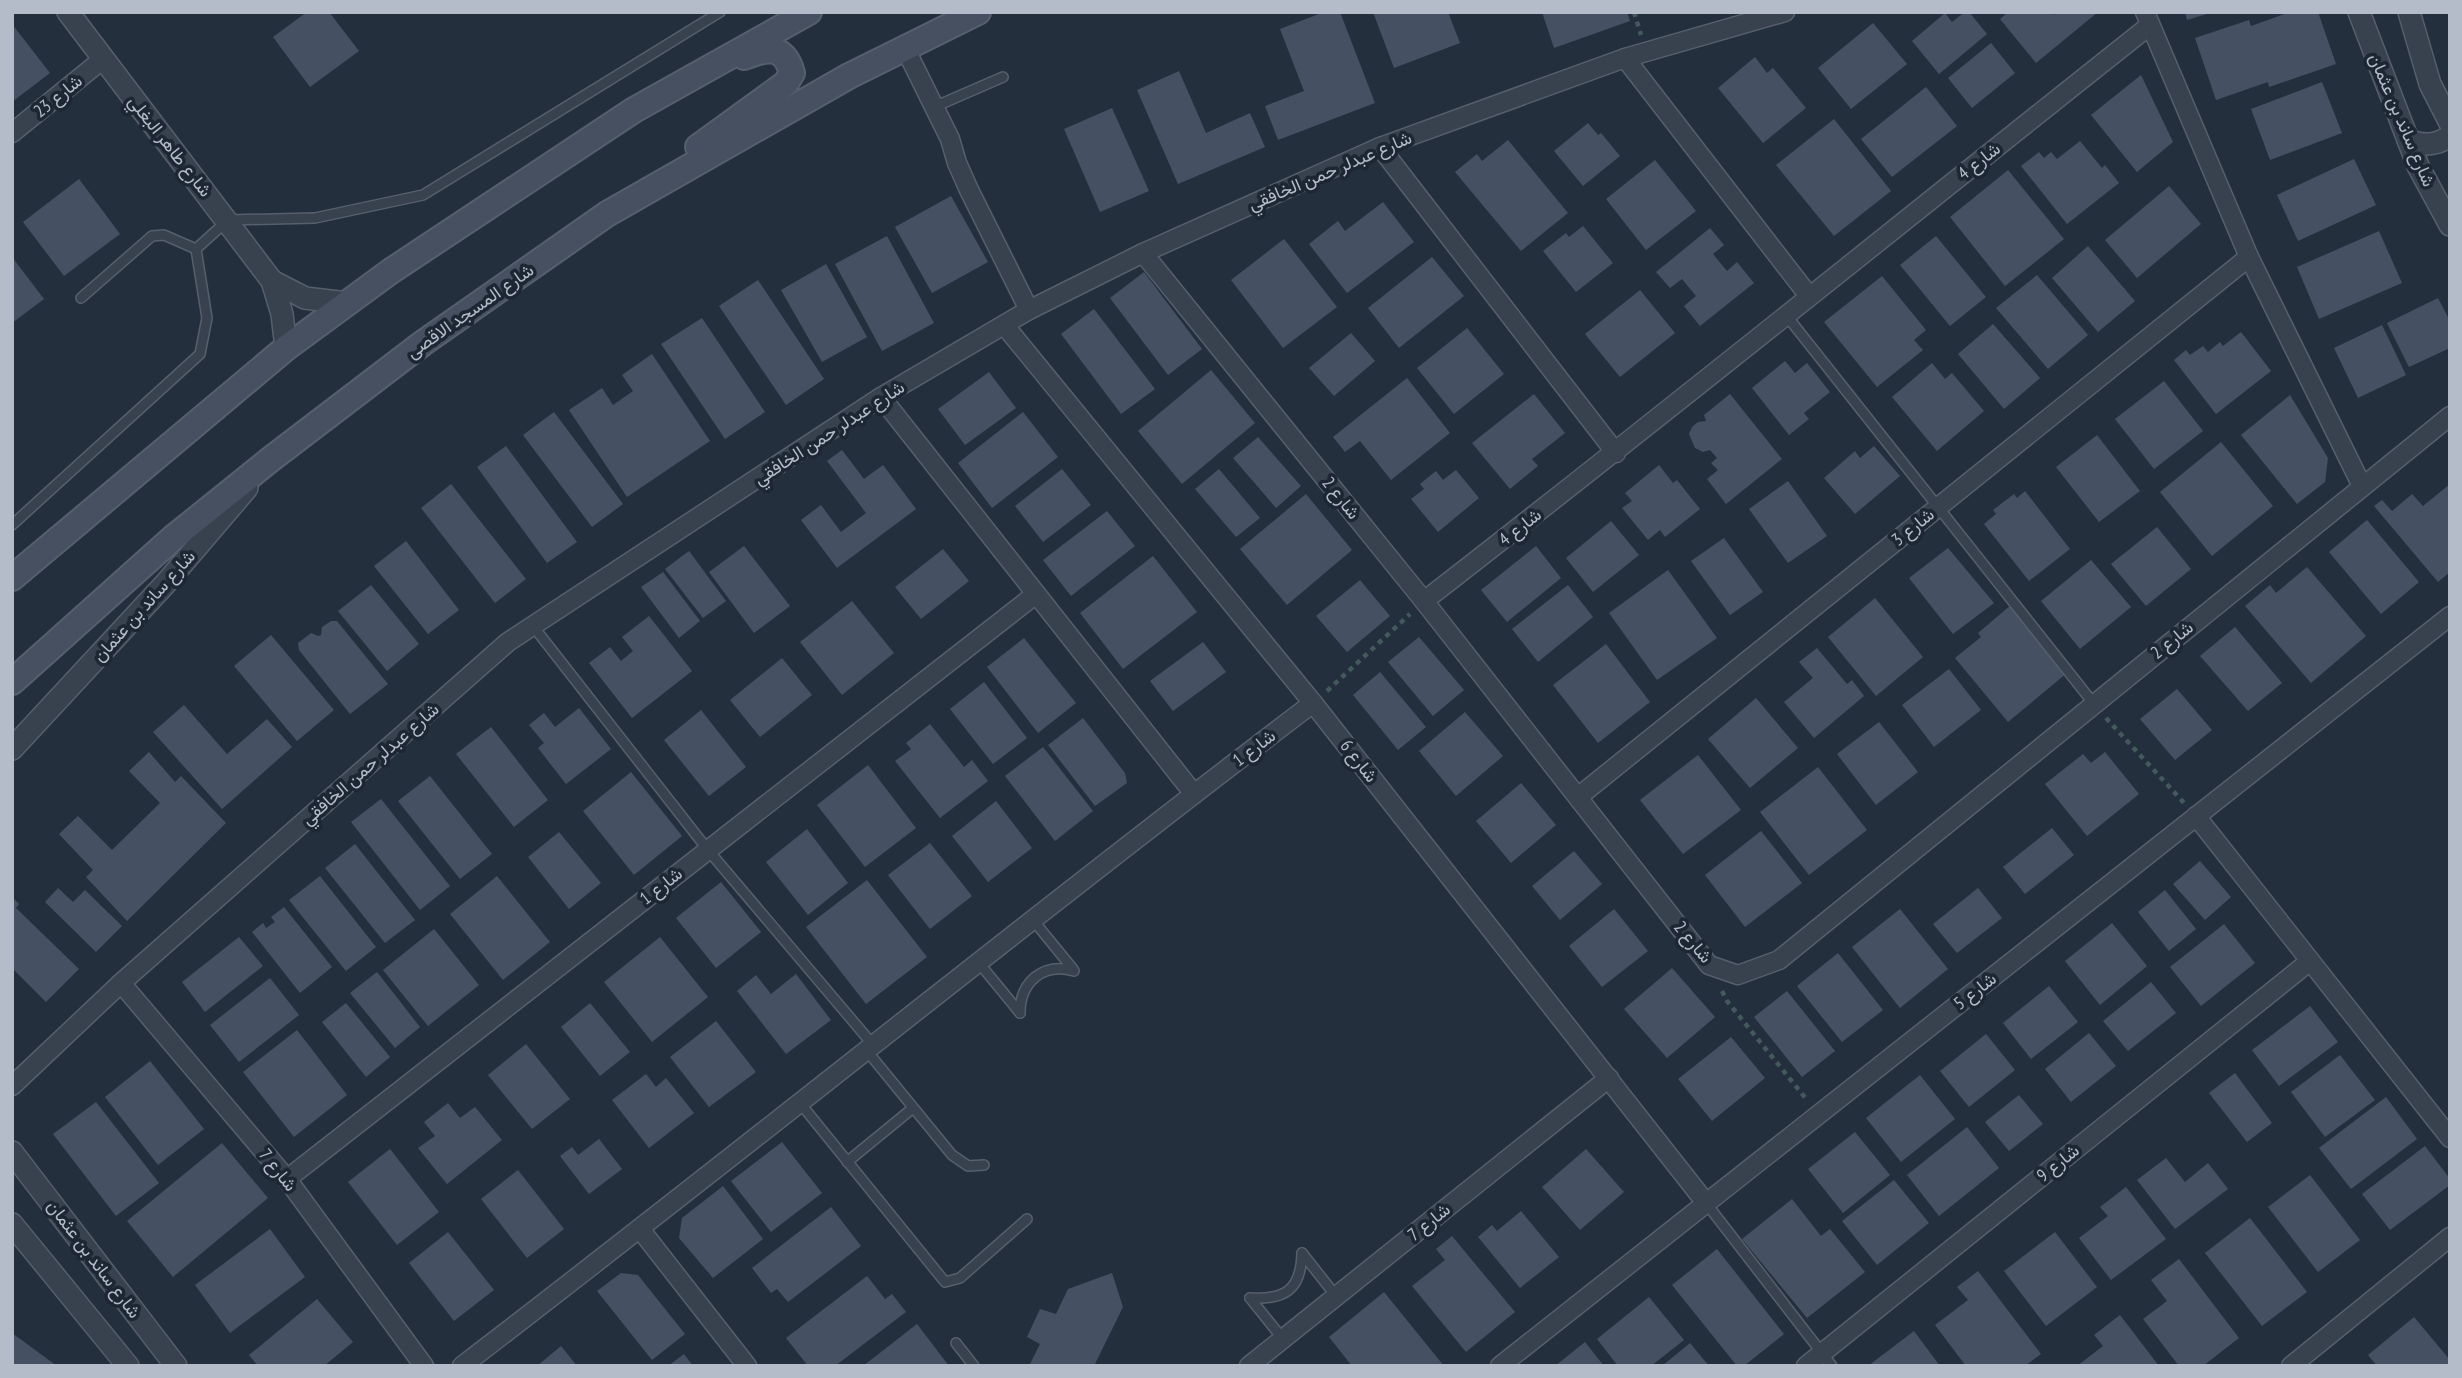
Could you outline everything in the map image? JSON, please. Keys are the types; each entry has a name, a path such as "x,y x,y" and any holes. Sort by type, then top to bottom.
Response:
{"main road":[{"path":"12,579 286,348 391,271 634,110 809,12"},
{"name":"شارع المسجد الاقصى","path":"12,682 174,537 271,459 424,343 607,214 849,76 978,12"},
{"path":"607,214 786,83 792,73 789,60 778,51 763,49 690,78"}],"street":[{"name":"شارع طاهر البغلي","path":"68,12 272,281 282,314 286,348"},
{"name":"شارع عبدلر حمن الخافقي","path":"12,1086 121,983 509,642 881,397 1030,310 1143,253 1380,147 1625,58 1785,12"},
{"name":"شارع ساند بن عثمان","path":"2358,12 2418,166 2450,225"},
{"path":"2409,12 2430,84 2450,123"},
{"path":"2147,19 2249,257 2362,486"},
{"name":"شارع 4","path":"1424,601 1616,453 2147,19"},
{"path":"906,50 950,139 957,163 1030,310"},
{"path":"1625,58 1809,296"},
{"name":"شارع 23","path":"12,133 103,59"},
{"path":"2408,140 2419,145 2434,144 2450,136"},
{"path":"1380,147 1616,453"},
{"name":"شارع 2","path":"1143,253 1424,601 1709,965 1738,975 1779,960 2450,416"},
{"name":"شارع 3","path":"1578,797 2249,257"},
{"name":"شارع طاهر البغلي","path":"272,281 305,298 347,303"},
{"name":"شارع 6","path":"1005,326 1313,703 1706,1203"},
{"path":"881,397 1194,793"},
{"name":"شارع ساند بن عثمان","path":"12,749 166,583 271,459"},
{"name":"شارع 1","path":"287,1179 1036,594"},
{"name":"شارع 5","path":"1500,1366 2450,616"},
{"name":"شارع 1","path":"462,1366 1194,793 1313,703"},
{"path":"2196,816 2450,1138"},
{"name":"شارع 9","path":"1806,1366 1827,1359 2310,961"},
{"name":"شارع 7","path":"121,983 287,1179 424,1366"},
{"name":"شارع 7","path":"1249,1366 1609,1077"},
{"name":"شارع ساند بن عثمان","path":"12,1152 176,1366"},
{"path":"12,1224 121,1363"},
{"path":"640,1229 747,1366"},
{"path":"2291,1366 2450,1237"}],"lane":[{"path":"197,249 228,220 315,218 424,195 720,12"},
{"path":"934,107 1003,77"},
{"path":"81,298 152,236 164,234 197,249"},
{"path":"12,525 201,354 207,318 197,249"},
{"path":"1786,315 2094,704"},
{"path":"533,626 708,850 871,1048 913,1108 952,1155 968,1166 984,1165"},
{"path":"979,962 1020,1013 1023,993 1041,974 1061,967 1074,971 1033,920"},
{"path":"800,1103 945,1282 960,1278 1027,1219"},
{"path":"848,1162 913,1108"},
{"path":"1706,1203 1827,1359"},
{"path":"1283,1339 1250,1298 1272,1299 1292,1287 1300,1273 1302,1253 1336,1296"},
{"path":"956,1343 974,1366"}],"path":[{"path":"1313,703 1424,601"},
{"path":"2094,704 2196,816"},
{"path":"1709,965 1727,1001 1818,1115"}],"building":[{"path":"307,12 329,12 359,51 310,87 273,37"},
{"path":"1324,12 1340,12 1375,103 1278,140 1265,106 1304,91 1280,29"},
{"path":"1373,12 1448,12 1460,43 1394,68"},
{"path":"1542,12 1627,12 1630,21 1554,48"},
{"path":"1969,12 1987,34 1939,74 1912,41 1945,13 1952,22"},
{"path":"2008,12 2052,12 2054,15 2057,12 2098,12 2036,63 2000,19"},
{"path":"2185,12 2210,12 2210,13 2187,20"},
{"path":"2290,12 2318,12 2336,64 2269,87 2268,82 2216,100 2195,38 2249,20 2251,26"},
{"path":"1873,23 1907,64 1851,109 1818,68"},
{"path":"12,24 50,73 12,102"},
{"path":"1991,43 2015,73 1972,108 1948,78"},
{"path":"1755,57 1767,73 1773,68 1806,108 1763,143 1718,88"},
{"path":"1179,71 1206,133 1250,113 1265,147 1178,184 1137,90"},
{"path":"2141,75 2173,142 2137,172 2091,115"},
{"path":"2322,82 2342,133 2270,160 2251,109"},
{"path":"1926,87 1957,126 1892,177 1861,139"},
{"path":"1112,108 1149,191 1100,212 1064,129"},
{"path":"1834,119 1891,191 1834,236 1776,165"},
{"path":"1588,123 1598,135 1601,133 1620,156 1583,186 1554,151"},
{"path":"1508,140 1568,213 1521,251 1455,172 1477,154 1482,161"},
{"path":"2080,141 2102,168 2105,165 2119,183 2067,224 2021,166 2039,152 2044,158 2051,152 2057,159"},
{"path":"2354,159 2376,205 2298,241 2277,195"},
{"path":"1655,160 1696,211 1646,250 1606,199"},
{"path":"2008,170 2064,239 2005,286 1950,217"},
{"path":"79,179 120,234 64,276 23,222"},
{"path":"2169,186 2201,224 2137,278 2105,240"},
{"path":"951,196 988,262 932,293 895,227"},
{"path":"1383,202 1414,242 1347,293 1309,244 1338,221 1345,231"},
{"path":"1583,226 1613,263 1576,292 1543,251 1566,233 1569,237"},
{"path":"1710,228 1724,245 1713,254 1727,271 1737,262 1754,283 1700,326 1684,306 1696,296 1682,279 1670,288 1656,272"},
{"path":"2379,231 2402,283 2319,319 2297,267"},
{"path":"887,236 934,323 882,351 835,264"},
{"path":"1936,236 1986,297 1950,326 1900,265"},
{"path":"1284,239 1337,307 1283,348 1231,280"},
{"path":"2088,246 2135,301 2098,332 2052,278"},
{"path":"12,257 44,299 12,323"},
{"path":"1432,257 1464,296 1399,348 1368,308"},
{"path":"826,264 867,337 822,362 781,290"},
{"path":"1144,272 1202,349 1168,375 1110,298"},
{"path":"2037,275 2088,335 2048,369 1996,308"},
{"path":"1882,276 1926,330 1914,340 1923,350 1877,387 1824,322"},
{"path":"758,280 824,379 786,405 719,306"},
{"path":"1640,290 1675,333 1620,377 1585,334"},
{"path":"2438,298 2450,321 2450,348 2409,367 2387,323"},
{"path":"1094,309 1155,389 1121,414 1061,334"},
{"path":"702,318 765,412 725,439 661,344"},
{"path":"1993,324 2040,378 2004,409 1958,354"},
{"path":"2382,325 2406,375 2358,398 2334,348"},
{"path":"1467,328 1504,374 1454,414 1417,368"},
{"path":"2241,332 2271,371 2216,414 2174,360 2186,350 2190,355 2203,346 2208,352 2220,342 2223,346"},
{"path":"1351,333 1375,361 1334,396 1309,368"},
{"path":"652,354 710,441 627,497 569,410 602,388 613,405 633,391 622,375"},
{"path":"1785,361 1795,373 1807,363 1830,392 1804,413 1809,419 1789,435 1752,388"},
{"path":"1932,363 1945,379 1952,373 1984,411 1937,451 1892,397"},
{"path":"1211,370 1255,423 1182,484 1138,431"},
{"path":"989,372 1016,408 965,445 938,409"},
{"path":"1407,378 1450,433 1391,480 1360,441 1345,452 1333,437"},
{"path":"2164,381 2203,431 2154,469 2115,419"},
{"path":"1534,394 1565,433 1532,459 1538,466 1510,489 1472,443"},
{"path":"1730,394 1782,459 1726,504 1707,479 1718,470 1711,463 1717,458 1710,450 1703,452 1695,448 1689,434 1698,422 1706,421 1704,415"},
{"path":"2290,395 2328,458 2325,482 2297,504 2241,435"},
{"path":"554,412 623,504 592,527 523,435"},
{"path":"1023,412 1058,457 992,508 958,463"},
{"path":"2097,435 2140,491 2099,522 2056,467"},
{"path":"1258,437 1301,486 1276,508 1233,458"},
{"path":"2221,442 2273,506 2212,556 2160,492"},
{"path":"506,446 577,542 547,563 477,467"},
{"path":"1874,446 1900,476 1855,514 1824,478 1855,451 1860,458"},
{"path":"842,450 864,479 883,465 916,509 837,568 801,520 821,505 841,532 866,513 827,461"},
{"path":"1659,465 1673,483 1677,480 1700,509 1665,537 1660,530 1648,540 1622,508 1632,501 1625,493"},
{"path":"1062,469 1091,505 1043,542 1015,506"},
{"path":"1219,469 1260,518 1236,537 1195,489"},
{"path":"1456,470 1479,498 1438,532 1411,499 1424,489 1420,484 1436,471 1443,480"},
{"path":"1788,481 1827,536 1788,563 1749,509"},
{"path":"451,484 526,579 495,603 421,508"},
{"path":"2450,484 2450,572 2438,582 2374,506 2382,500 2392,511 2412,494 2423,506"},
{"path":"2025,491 2070,549 2029,581 1984,524 1996,514 1993,510 2014,494 2017,498"},
{"path":"1306,494 1352,550 1287,605 1240,549"},
{"path":"1107,511 1135,546 1071,596 1043,560"},
{"path":"2367,520 2419,582 2381,614 2329,552"},
{"path":"1611,521 1639,555 1593,592 1566,558"},
{"path":"2157,527 2191,569 2146,606 2111,564"},
{"path":"1724,538 1763,592 1730,615 1691,561"},
{"path":"406,541 459,610 428,634 374,566"},
{"path":"744,546 790,606 754,633 709,572"},
{"path":"1536,546 1561,578 1507,622 1481,590"},
{"path":"1948,548 1994,603 1953,634 1909,578"},
{"path":"943,549 969,581 921,619 895,587"},
{"path":"689,551 726,601 703,618 665,569"},
{"path":"1153,556 1197,612 1123,669 1080,613"},
{"path":"2091,560 2131,607 2080,649 2041,601"},
{"path":"2307,567 2366,636 2311,683 2245,606 2270,585 2276,593"},
{"path":"1668,570 1717,638 1657,680 1609,613"},
{"path":"663,572 700,621 679,638 641,587"},
{"path":"1360,580 1390,616 1347,652 1316,616"},
{"path":"371,585 419,644 387,671 338,611"},
{"path":"1568,585 1593,617 1538,662 1512,629"},
{"path":"1875,598 1923,657 1876,696 1828,637"},
{"path":"852,601 894,653 842,695 800,642"},
{"path":"2011,605 2067,673 2008,722 1955,658 1981,637 1978,633"},
{"path":"649,616 692,671 632,718 589,663 610,647 621,661 633,651 622,637"},
{"path":"331,621 337,621 388,684 350,714 299,650 298,643 311,633 321,635 322,627"},
{"path":"2235,627 2282,683 2248,711 2200,656"},
{"path":"271,635 334,710 297,741 234,666"},
{"path":"1419,637 1464,690 1433,716 1388,662"},
{"path":"1024,638 1076,703 1038,733 987,667"},
{"path":"1203,642 1226,672 1173,711 1150,681"},
{"path":"1606,644 1650,702 1598,743 1553,685"},
{"path":"1817,648 1847,684 1852,680 1864,696 1814,738 1784,702 1813,678 1799,662"},
{"path":"782,658 812,695 760,737 730,700"},
{"path":"1949,669 1981,710 1934,747 1902,705"},
{"path":"1380,672 1426,727 1398,750 1353,695"},
{"path":"984,682 1027,738 993,764 950,709"},
{"path":"2177,689 2212,730 2175,760 2140,719"},
{"path":"1756,698 1798,748 1750,788 1708,739"},
{"path":"184,705 227,754 267,719 292,747 222,809 153,732"},
{"path":"579,708 611,749 566,784 538,748 544,743 529,725 544,713 555,727"},
{"path":"701,710 746,767 709,796 664,740"},
{"path":"1465,712 1503,756 1456,796 1419,751"},
{"path":"1083,718 1125,773 1127,783 1095,806 1048,745"},
{"path":"1879,722 1918,772 1876,805 1837,754"},
{"path":"930,724 964,767 972,760 988,781 940,818 895,761 911,749 906,743"},
{"path":"491,727 548,800 514,827 456,754"},
{"path":"1043,747 1093,811 1055,841 1005,776"},
{"path":"149,752 175,782 181,776 226,823 127,921 86,877 93,870 59,834 78,816 112,850 160,803 129,771"},
{"path":"2105,752 2139,794 2087,836 2045,784 2083,754 2091,763"},
{"path":"1698,755 1741,810 1683,854 1640,800"},
{"path":"868,765 916,828 865,867 817,805"},
{"path":"1818,767 1867,830 1809,875 1760,812"},
{"path":"631,772 682,836 634,875 583,811"},
{"path":"430,776 492,854 460,879 398,801"},
{"path":"1521,783 1556,825 1511,863 1476,821"},
{"path":"381,799 450,886 420,910 351,822"},
{"path":"996,801 1032,848 988,882 952,836"},
{"path":"2052,828 2074,855 2025,894 2003,867"},
{"path":"807,829 848,883 808,915 766,862"},
{"path":"1761,831 1802,883 1745,927 1705,875"},
{"path":"559,832 601,883 569,909 528,857"},
{"path":"930,843 972,896 930,929 888,875"},
{"path":"355,844 415,920 385,943 325,868"},
{"path":"1574,851 1602,884 1560,920 1532,886"},
{"path":"2200,861 2231,897 2205,920 2173,884"},
{"path":"320,876 376,947 346,971 289,900"},
{"path":"497,876 550,942 503,980 450,914"},
{"path":"867,880 927,957 866,1004 806,927"},
{"path":"721,882 761,932 716,968 676,918"},
{"path":"58,888 73,902 85,890 122,926 96,952 45,902"},
{"path":"1978,888 2002,918 1957,953 1933,924"},
{"path":"2165,890 2196,929 2169,951 2138,912"},
{"path":"12,897 19,904 16,908 79,969 46,1002 12,968"},
{"path":"284,907 332,967 300,993 252,932 263,923 266,928 275,922 271,917"},
{"path":"1614,909 1648,951 1602,987 1569,946"},
{"path":"1900,909 1948,969 1900,1008 1852,947"},
{"path":"2112,923 2147,966 2100,1005 2065,961"},
{"path":"2224,924 2255,963 2201,1006 2170,967"},
{"path":"434,929 479,985 428,1026 383,970"},
{"path":"239,937 263,966 205,1012 182,982"},
{"path":"660,937 708,997 652,1042 604,982"},
{"path":"1838,953 1883,1010 1842,1042 1797,986"},
{"path":"1672,968 1715,1017 1667,1058 1624,1009"},
{"path":"377,972 420,1027 395,1048 350,993"},
{"path":"796,974 831,1020 786,1054 737,991 756,975 771,994"},
{"path":"270,978 299,1015 239,1062 210,1025"},
{"path":"2151,982 2176,1013 2128,1051 2103,1021"},
{"path":"2049,986 2078,1022 2031,1059 2003,1023"},
{"path":"1787,991 1835,1051 1802,1077 1754,1017"},
{"path":"346,1003 390,1057 366,1077 322,1022"},
{"path":"590,1003 630,1052 600,1076 561,1027"},
{"path":"2310,1006 2338,1042 2279,1086 2252,1050"},
{"path":"716,1021 756,1072 709,1107 670,1057"},
{"path":"297,1030 347,1095 294,1137 243,1072"},
{"path":"2089,1033 2116,1066 2071,1102 2045,1069"},
{"path":"1986,1034 2015,1070 1969,1107 1940,1071"},
{"path":"1731,1037 1765,1078 1712,1121 1678,1079"},
{"path":"526,1044 570,1099 532,1129 488,1075"},
{"path":"2340,1055 2375,1100 2325,1137 2291,1092"},
{"path":"150,1061 204,1129 158,1165 105,1097"},
{"path":"2235,1073 2272,1123 2247,1142 2209,1093"},
{"path":"646,1074 656,1087 666,1078 694,1113 649,1148 612,1100"},
{"path":"1920,1075 1955,1119 1901,1162 1866,1118"},
{"path":"2019,1095 2043,1124 2009,1151 1985,1122"},
{"path":"2386,1097 2417,1139 2351,1189 2319,1148"},
{"path":"96,1102 159,1183 116,1216 53,1134"},
{"path":"448,1103 460,1118 475,1107 502,1140 447,1184 418,1148 435,1136 424,1122"},
{"path":"1967,1127 1999,1168 1939,1216 1907,1175"},
{"path":"1855,1132 1890,1175 1843,1213 1808,1169"},
{"path":"599,1139 622,1169 589,1194 560,1156 572,1147 578,1155"},
{"path":"782,1142 822,1193 771,1232 731,1181"},
{"path":"222,1143 268,1198 173,1277 127,1221"},
{"path":"2425,1146 2450,1179 2450,1185 2390,1230 2362,1194"},
{"path":"390,1149 439,1212 397,1245 348,1182"},
{"path":"1586,1149 1624,1192 1580,1230 1542,1187"},
{"path":"2166,1158 2185,1182 2208,1163 2228,1189 2175,1229 2137,1180"},
{"path":"518,1170 564,1229 527,1258 481,1199"},
{"path":"2310,1175 2360,1240 2318,1272 2268,1207"},
{"path":"1894,1180 1929,1223 1877,1265 1842,1221"},
{"path":"723,1186 763,1239 713,1278 679,1238 682,1218"},
{"path":"2126,1187 2166,1239 2111,1280 2079,1238 2108,1216 2100,1207"},
{"path":"1792,1199 1821,1236 1830,1229 1865,1272 1807,1318 1742,1239"},
{"path":"831,1207 861,1246 788,1302 777,1289 771,1293 752,1268"},
{"path":"1521,1211 1559,1257 1520,1288 1478,1237 1492,1225 1497,1231"},
{"path":"2250,1218 2307,1292 2262,1326 2205,1253"},
{"path":"270,1229 305,1277 230,1333 195,1285"},
{"path":"448,1232 494,1290 454,1321 409,1263"},
{"path":"2055,1232 2097,1287 2046,1326 2004,1271"},
{"path":"1452,1236 1515,1312 1466,1352 1412,1286 1445,1260 1436,1249"},
{"path":"1717,1249 1784,1334 1744,1366 1737,1366 1672,1285"},
{"path":"2179,1259 2239,1338 2203,1366 2179,1366 2143,1319 2167,1301 2151,1280"},
{"path":"1978,1271 2041,1354 2025,1366 1966,1366 1935,1325 1968,1300 1957,1287"},
{"path":"621,1273 638,1275 685,1334 652,1360 597,1291"},
{"path":"1112,1273 1123,1307 1094,1366 1029,1366 1040,1344 1027,1337 1040,1309 1056,1314 1068,1289"},
{"path":"867,1276 885,1299 892,1294 906,1312 835,1366 808,1366 786,1338"},
{"path":"1384,1292 1444,1366 1352,1366 1329,1337"},
{"path":"1649,1297 1684,1340 1651,1366 1618,1366 1597,1339"},
{"path":"317,1299 353,1342 324,1366 258,1366 249,1355"},
{"path":"2120,1315 2159,1366 2077,1366 2103,1346 2094,1335"},
{"path":"2414,1317 2450,1360 2450,1366 2377,1366 2368,1355"},
{"path":"917,1324 949,1366 863,1366"},
{"path":"1914,1331 1940,1366 1868,1366"},
{"path":"12,1333 57,1366 12,1366"},
{"path":"1585,1342 1604,1366 1555,1366"},
{"path":"1690,1343 1709,1366 1662,1366"},
{"path":"561,1346 577,1366 537,1366"},
{"path":"684,1354 693,1366 668,1366"}]}
